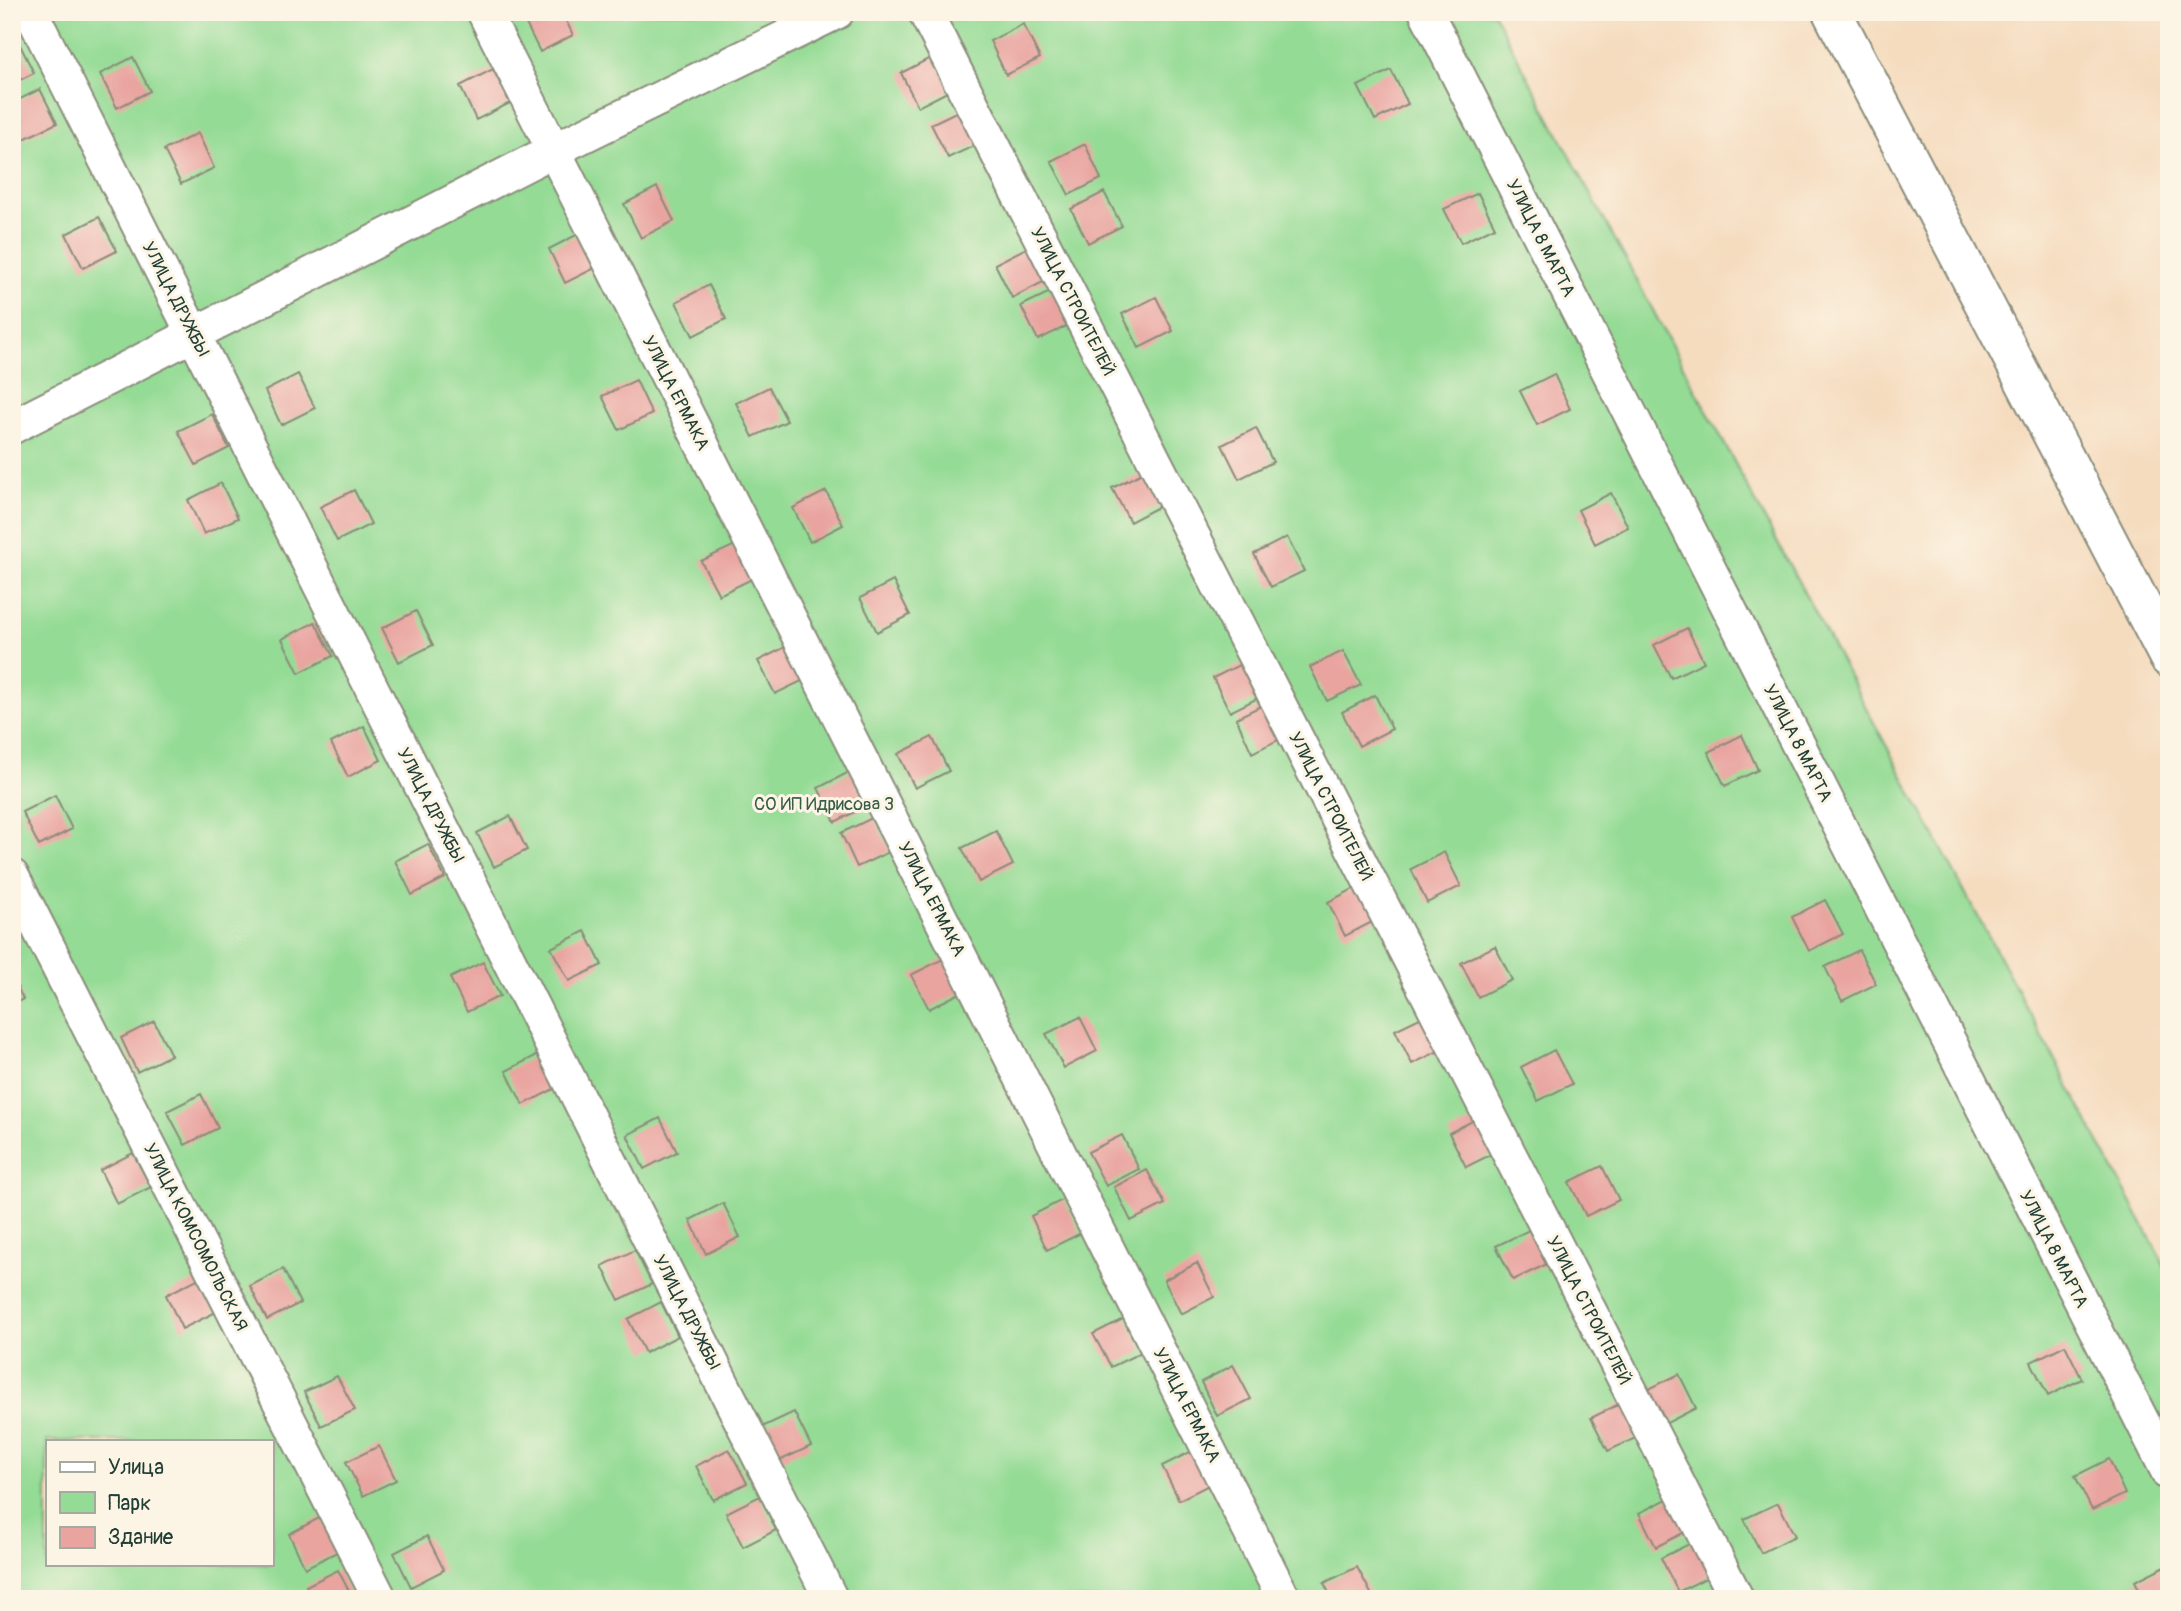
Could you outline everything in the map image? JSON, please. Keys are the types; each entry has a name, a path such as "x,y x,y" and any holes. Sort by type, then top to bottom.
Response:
{"street":[{"name":"УЛИЦА ДРУЖБЫ","path":"31,12 831,1599"},
{"name":"УЛИЦА ЕРМАКА","path":"484,12 1284,1599"},
{"path":"12,427 554,150 837,12"},
{"name":"УЛИЦА СТРОИТЕЛЕЙ","path":"925,12 1737,1599"},
{"name":"УЛИЦА 8 МАРТА","path":"1426,12 2169,1474"},
{"path":"1832,12 2169,658"},
{"name":"УЛИЦА КОМСОМОЛЬСКАЯ","path":"12,876 380,1599"}],"green space":[{"name":"СО ИП Идрисова 3","path":"12,12 1493,12 2169,1273 2169,1599 12,1599"}],"building":[{"path":"534,12 562,12 573,35 540,52 523,18"},
{"path":"1023,24 1040,58 1006,75 990,41"},
{"path":"17,39 34,73 12,84 12,41"},
{"path":"934,56 951,90 918,107 901,73"},
{"path":"133,57 150,91 117,108 100,74"},
{"path":"493,69 510,103 476,120 460,86"},
{"path":"1391,70 1408,104 1375,120 1358,86"},
{"path":"40,89 57,123 24,139 12,117 12,103"},
{"path":"964,108 982,142 948,158 931,124"},
{"path":"198,133 214,168 181,184 164,150"},
{"path":"1085,144 1101,179 1069,195 1051,161"},
{"path":"657,187 674,221 641,238 624,204"},
{"path":"1104,192 1122,226 1088,243 1071,209"},
{"path":"1478,193 1495,227 1461,243 1444,209"},
{"path":"99,217 117,251 83,268 66,234"},
{"path":"582,232 599,266 565,283 549,249"},
{"path":"1028,247 1045,281 1012,298 995,264"},
{"path":"709,285 726,319 693,336 676,302"},
{"path":"1054,290 1071,324 1038,340 1021,306"},
{"path":"1156,297 1173,331 1139,348 1122,314"},
{"path":"298,374 315,408 281,425 265,391"},
{"path":"1554,374 1570,409 1537,425 1520,391"},
{"path":"636,380 652,414 619,430 602,396"},
{"path":"769,387 787,421 753,437 736,403"},
{"path":"212,414 229,448 196,465 178,431"},
{"path":"1256,428 1273,462 1239,479 1222,445"},
{"path":"1146,471 1162,505 1130,522 1112,488"},
{"path":"221,483 238,518 204,534 188,500"},
{"path":"354,490 371,524 337,541 320,507"},
{"path":"826,491 843,525 810,542 793,508"},
{"path":"1611,493 1628,527 1595,544 1578,510"},
{"path":"1287,537 1304,571 1271,587 1254,554"},
{"path":"735,545 752,579 719,595 701,561"},
{"path":"893,581 910,615 877,632 860,598"},
{"path":"416,611 433,645 399,662 382,628"},
{"path":"315,622 333,656 299,673 282,639"},
{"path":"1687,628 1704,662 1671,678 1654,645"},
{"path":"791,644 808,678 775,694 758,661"},
{"path":"1343,651 1361,685 1327,701 1310,667"},
{"path":"1247,661 1264,695 1230,712 1213,678"},
{"path":"1375,695 1392,729 1359,746 1342,712"},
{"path":"1269,702 1286,736 1252,753 1236,718"},
{"path":"364,726 381,760 348,777 331,743"},
{"path":"1742,735 1758,770 1725,786 1708,752"},
{"path":"932,737 949,771 915,788 898,754"},
{"path":"851,771 869,805 835,822 818,788"},
{"path":"55,795 72,829 39,846 22,812"},
{"path":"510,816 527,850 494,867 477,833"},
{"path":"874,817 891,851 857,867 841,833"},
{"path":"996,831 1013,865 979,882 962,848"},
{"path":"428,844 445,878 412,895 395,861"},
{"path":"1444,852 1461,886 1427,903 1411,869"},
{"path":"1361,885 1378,919 1345,936 1328,902"},
{"path":"1825,900 1843,934 1809,951 1792,917"},
{"path":"585,931 602,965 569,981 551,948"},
{"path":"1495,946 1512,980 1478,997 1461,963"},
{"path":"1859,950 1876,984 1842,1001 1825,967"},
{"path":"945,958 962,992 929,1009 911,975"},
{"path":"483,962 500,996 467,1012 450,978"},
{"path":"12,977 23,999 12,1005"},
{"path":"1428,1014 1445,1048 1412,1064 1395,1030"},
{"path":"1080,1017 1097,1051 1064,1068 1046,1034"},
{"path":"154,1021 171,1055 137,1072 121,1038"},
{"path":"1554,1050 1572,1084 1538,1101 1521,1067"},
{"path":"539,1054 556,1088 523,1105 506,1071"},
{"path":"201,1094 218,1128 185,1145 167,1111"},
{"path":"1482,1116 1500,1150 1466,1167 1449,1133"},
{"path":"660,1118 677,1152 644,1169 627,1135"},
{"path":"1122,1135 1139,1169 1106,1186 1088,1152"},
{"path":"133,1153 151,1187 117,1204 100,1170"},
{"path":"1602,1166 1619,1200 1586,1216 1569,1182"},
{"path":"1147,1170 1165,1204 1131,1221 1114,1187"},
{"path":"1064,1199 1081,1233 1047,1250 1031,1216"},
{"path":"723,1203 740,1237 706,1254 690,1220"},
{"path":"1529,1230 1547,1264 1513,1280 1496,1246"},
{"path":"635,1250 652,1284 619,1300 602,1266"},
{"path":"1197,1263 1214,1297 1181,1314 1164,1280"},
{"path":"283,1269 300,1303 267,1320 250,1286"},
{"path":"199,1278 216,1312 182,1329 166,1295"},
{"path":"661,1302 678,1336 645,1353 628,1319"},
{"path":"1127,1317 1144,1351 1111,1367 1093,1334"},
{"path":"2065,1345 2082,1379 2048,1396 2031,1362"},
{"path":"1233,1365 1251,1399 1217,1416 1201,1382"},
{"path":"1679,1374 1696,1408 1663,1425 1645,1391"},
{"path":"337,1376 355,1410 321,1426 304,1392"},
{"path":"1625,1401 1642,1435 1608,1451 1591,1418"},
{"path":"794,1412 811,1446 777,1462 760,1428"},
{"path":"379,1446 396,1480 363,1496 346,1462"},
{"path":"729,1449 747,1483 713,1500 696,1466"},
{"path":"1196,1449 1213,1483 1179,1500 1162,1466"},
{"path":"2109,1459 2125,1494 2092,1510 2075,1476"},
{"path":"760,1496 776,1530 743,1547 726,1513"},
{"path":"1673,1496 1689,1530 1656,1547 1639,1513"},
{"path":"1778,1503 1795,1536 1761,1553 1744,1519"},
{"path":"321,1517 339,1551 305,1568 289,1534"},
{"path":"427,1536 444,1570 411,1587 394,1553"},
{"path":"1695,1541 1712,1575 1678,1592 1661,1558"},
{"path":"2169,1564 2169,1599 2144,1599 2135,1581"},
{"path":"1357,1567 1374,1599 1332,1599 1324,1583"},
{"path":"338,1570 353,1599 312,1599 306,1586"}]}
